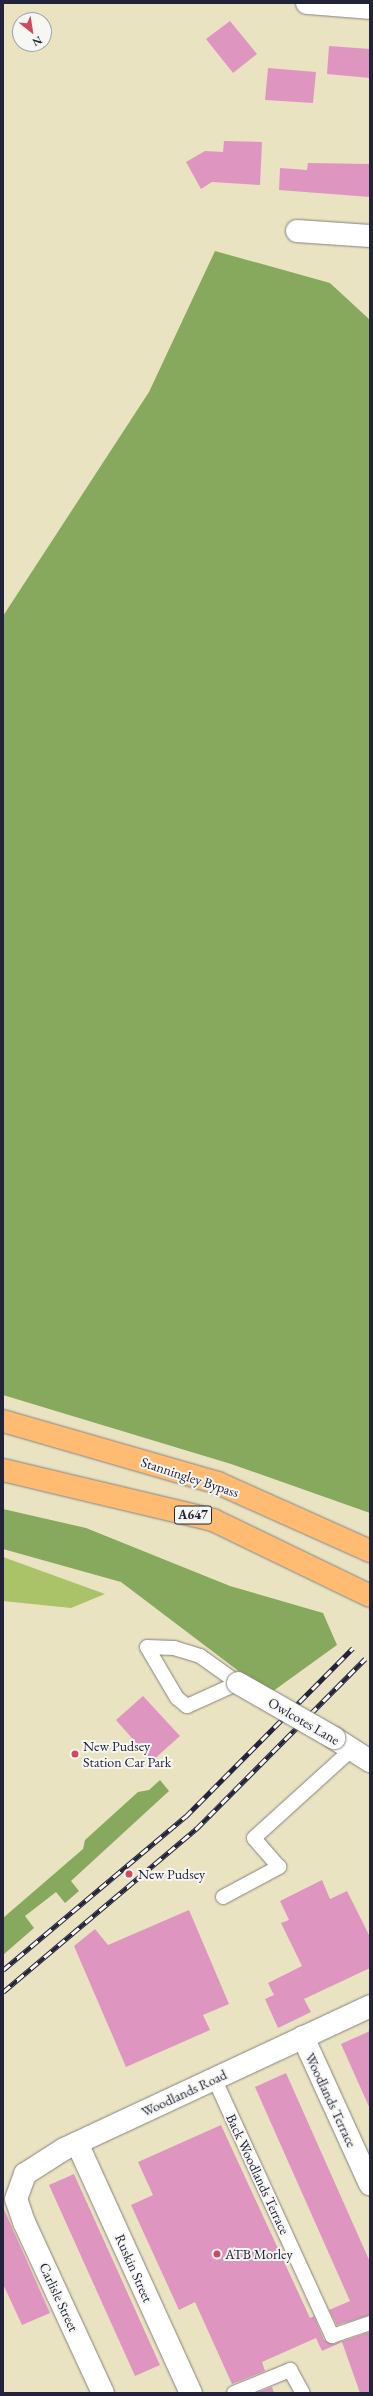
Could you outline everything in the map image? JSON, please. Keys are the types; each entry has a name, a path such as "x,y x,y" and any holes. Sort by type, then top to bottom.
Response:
{"highway":[{"name":"Stanningley Bypass","path":"3,1421 218,1483 370,1551"},
{"name":"A647","path":"3,1470 213,1520 370,1596"}],"street":[{"path":"307,3 370,8"},
{"path":"297,231 370,236"},
{"name":"Owlcotes Lane","path":"238,1683 361,1755"},
{"name":"Woodlands Road","path":"16,2199 25,2174 77,2143 370,2006"},
{"name":"Woodlands Terrace","path":"303,2037 370,2184"},
{"name":"Ruskin Street","path":"77,2143 191,2393"},
{"name":"Carlisle Street","path":"16,2199 24,2222 103,2393"}],"lane":[{"path":"147,1647 174,1648 200,1656 238,1683 187,1706 177,1698 147,1647"},
{"path":"223,1897 279,1867 254,1838 361,1755"},
{"name":"Back Woodlands Terrace","path":"214,2078 332,2336 370,2323"},
{"path":"234,2393 290,2370 303,2393"}],"green space":[{"path":"215,251 330,283 370,320 370,1513 231,1464 3,1395 3,616 149,392"},
{"path":"3,1509 86,1528 230,1586 323,1613 337,1645 269,1694 121,1582 3,1549"},
{"path":"3,1557 105,1594 71,1608 3,1601"},
{"path":"160,1780 169,1791 71,1881 79,1891 65,1903 56,1892 25,1916 34,1928 3,1955 3,1918 83,1849 85,1840 138,1792 149,1790"}],"building":[{"path":"230,21 257,54 233,73 206,39"},
{"path":"329,46 370,49 370,78 327,74"},
{"path":"268,68 316,72 313,103 265,100"},
{"path":"224,141 262,142 260,185 212,182 201,189 186,162 205,151 223,152"},
{"path":"308,163 370,164 370,197 279,190 280,168 307,170"},
{"path":"143,1696 180,1736 152,1761 116,1720"},
{"path":"322,1880 330,1899 347,1891 370,1937 370,1968 304,1999 311,2012 278,2028 265,1999 274,1995 268,1983 302,1966 281,1923 289,1920 280,1901"},
{"path":"189,1910 229,2004 203,2015 210,2030 126,2067 74,1946 95,1929 108,1945"},
{"path":"370,2031 370,2109 341,2044"},
{"path":"286,2073 370,2262 370,2315 337,2325 329,2310 350,2301 255,2087"},
{"name":"ATB Morley","path":"221,2125 310,2318 314,2316 324,2340 334,2344 370,2332 370,2393 360,2393 342,2342 322,2351 316,2338 262,2362 265,2371 232,2384 195,2302 179,2310 131,2205 153,2195 138,2162"},
{"path":"74,2174 160,2365 135,2376 49,2185"},
{"path":"3,2207 50,2313 22,2325 3,2284"},
{"path":"272,2387 274,2393 256,2393"}],"railway":[{"path":"3,1970 185,1817 353,1648"},
{"path":"3,1992 196,1829 365,1659"}],"place":[{"name":"New Pudsey Station Car Park","path":"75,1754"},
{"name":"New Pudsey","path":"129,1874"},
{"name":"ATB Morley","path":"217,2254"}]}
